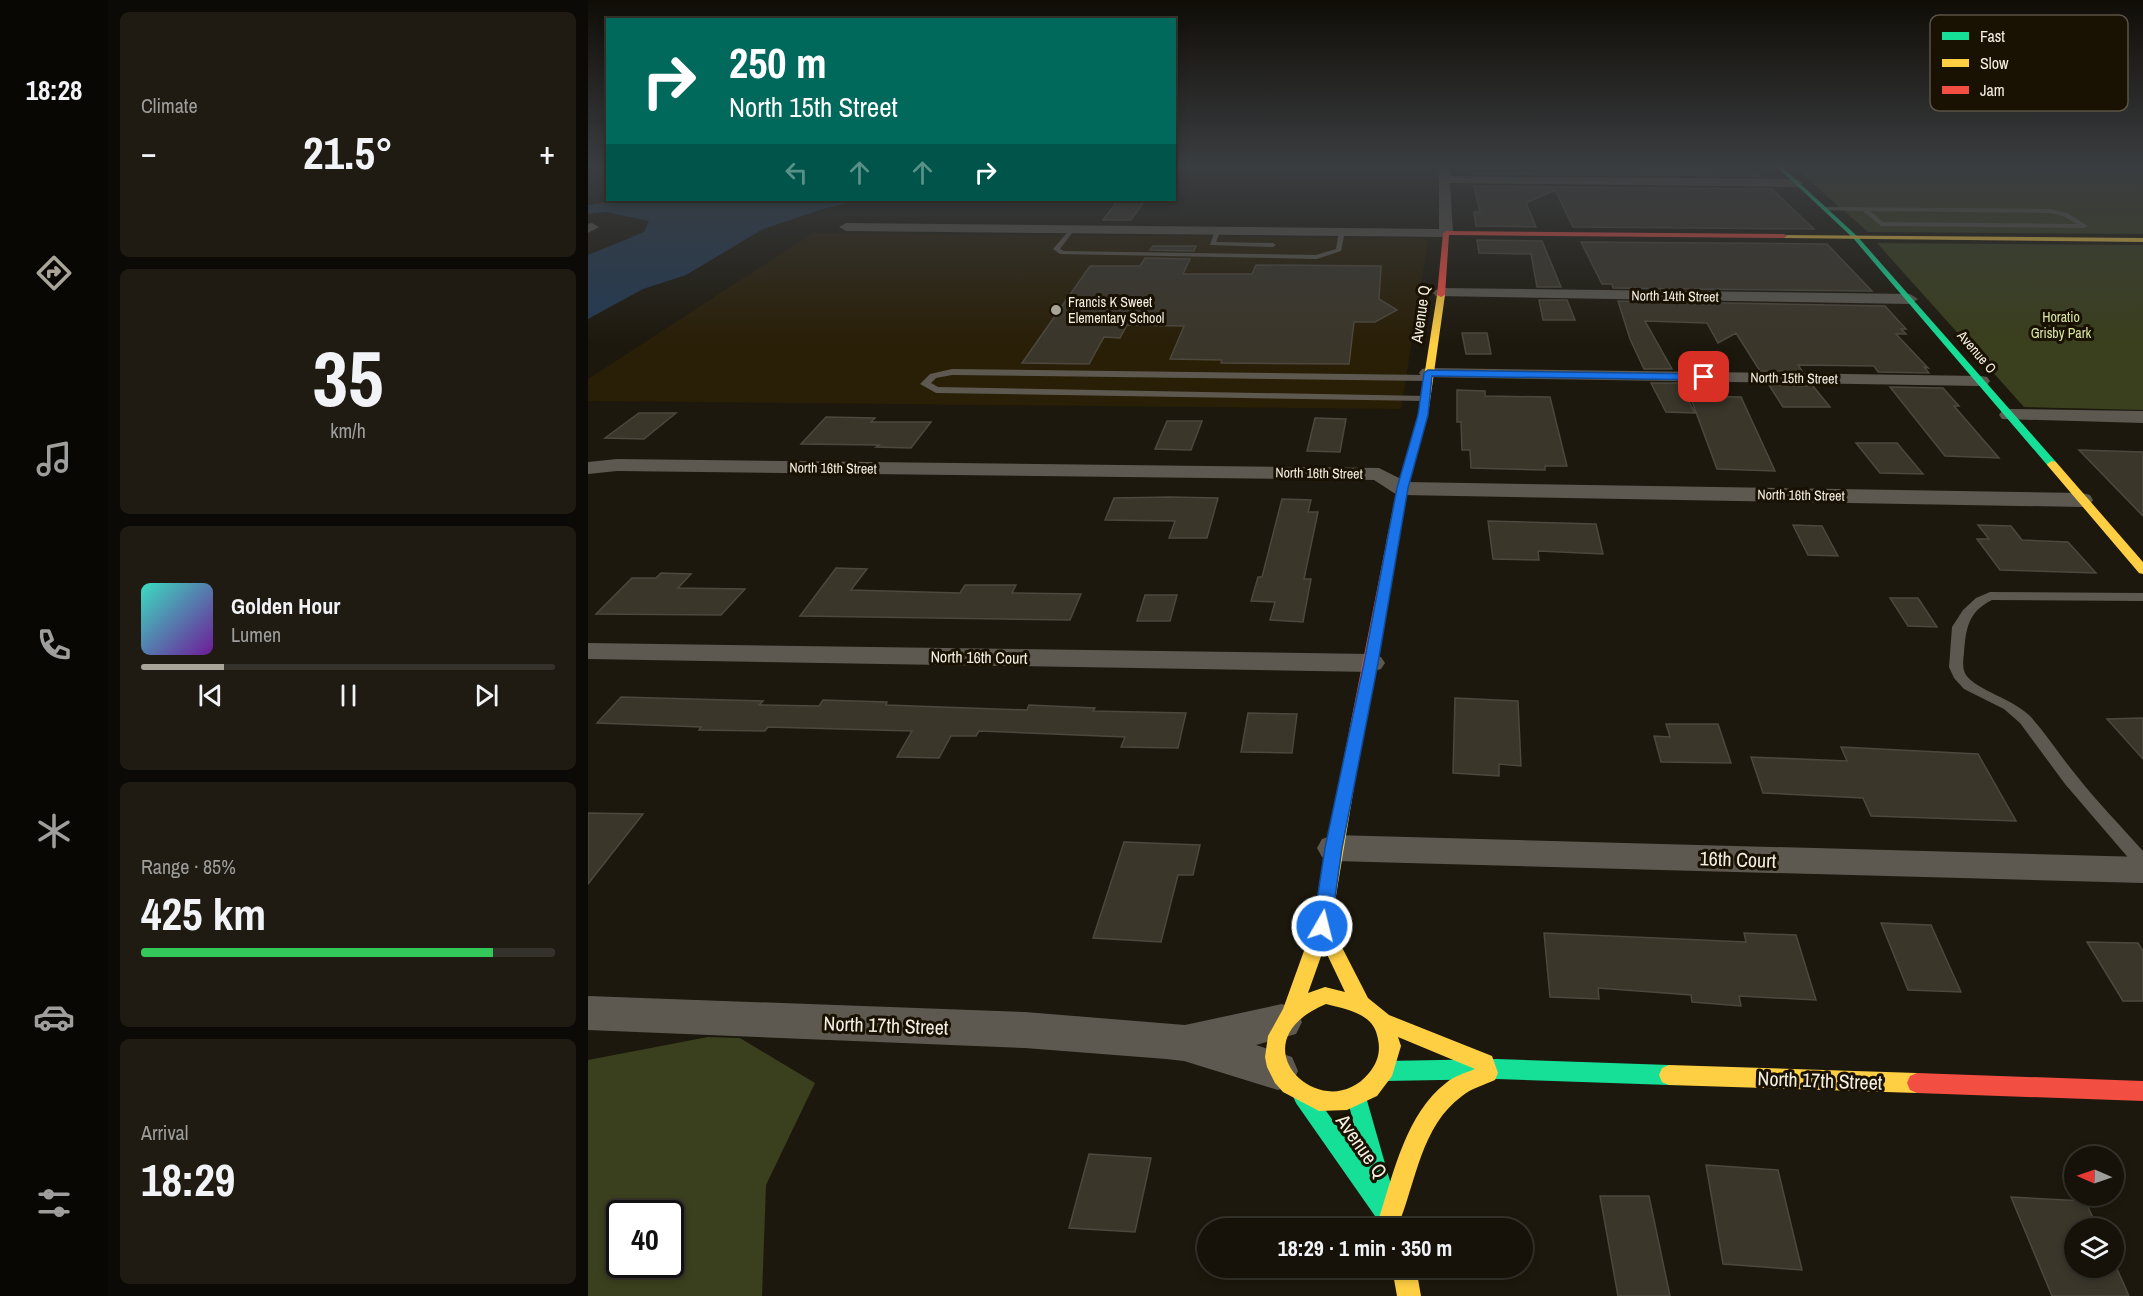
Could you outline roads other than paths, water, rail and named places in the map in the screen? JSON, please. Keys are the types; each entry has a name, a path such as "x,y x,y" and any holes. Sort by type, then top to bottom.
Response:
{"street":[{"name":"Avenue Q","path":"1287,1016 1322,926 1334,848 1371,663 1402,488 1423,415 1441,293 1446,225"},
{"name":"Avenue O","path":"1842,225 1910,299 2143,570"},
{"path":"846,227 2143,240"},
{"name":"North 14th Street","path":"1441,293 1910,299"},
{"name":"North 15th Street","path":"1428,375 1981,381"},
{"path":"2009,415 2143,417"},
{"name":"North 16th Street","path":"588,468 617,465 1379,474 1402,488 2082,500"},
{"name":"North 16th Court","path":"588,651 1371,663"},
{"name":"16th Court","path":"1334,848 2143,870"},
{"path":"1322,926 1359,1000"},
{"path":"1325,995 1342,995 1359,1000 1374,1009 1384,1022 1390,1038 1390,1054 1384,1071 1374,1087 1357,1097 1340,1102 1321,1102 1291,1084 1273,1055 1275,1038 1287,1016 1308,1000 1325,995"},
{"name":"North 17th Street","path":"588,1014 1025,1030 1185,1043 1291,1084"},
{"name":"North 17th Street","path":"1185,1043 1287,1016"},
{"name":"North 17th Street","path":"1384,1022 1497,1069"},
{"path":"1393,1218 1417,1147 1434,1111 1451,1092 1497,1069"},
{"name":"North 17th Street","path":"1384,1071 1497,1069 2143,1090"},
{"name":"Avenue Q","path":"1291,1084 1387,1218"},
{"name":"Avenue Q","path":"1357,1097 1390,1218"},
{"path":"1406,1278 1409,1296"}],"lane":[{"path":"2013,225 2084,225"},
{"path":"2060,226 2082,239"},
{"path":"1072,229 1056,249 1062,253 1306,257 1330,255 1339,250 1342,231"},
{"path":"1218,230 1212,244 1273,244"},
{"path":"1425,398 936,390 925,384 933,376 952,372 1428,375"},
{"path":"2143,597 1990,596 1968,613 1959,627 1956,667 1961,678 1969,686 2009,706 2025,720 2071,780 2143,863"}],"water":[{"path":"647,225 774,225 763,229 686,275 643,289 588,319 588,255 644,232"}],"place":[{"name":"Francis K Sweet Elementary School","path":"1056,310"}],"park label":[{"name":"Horatio Grisby Park","path":"2061,326"}]}
